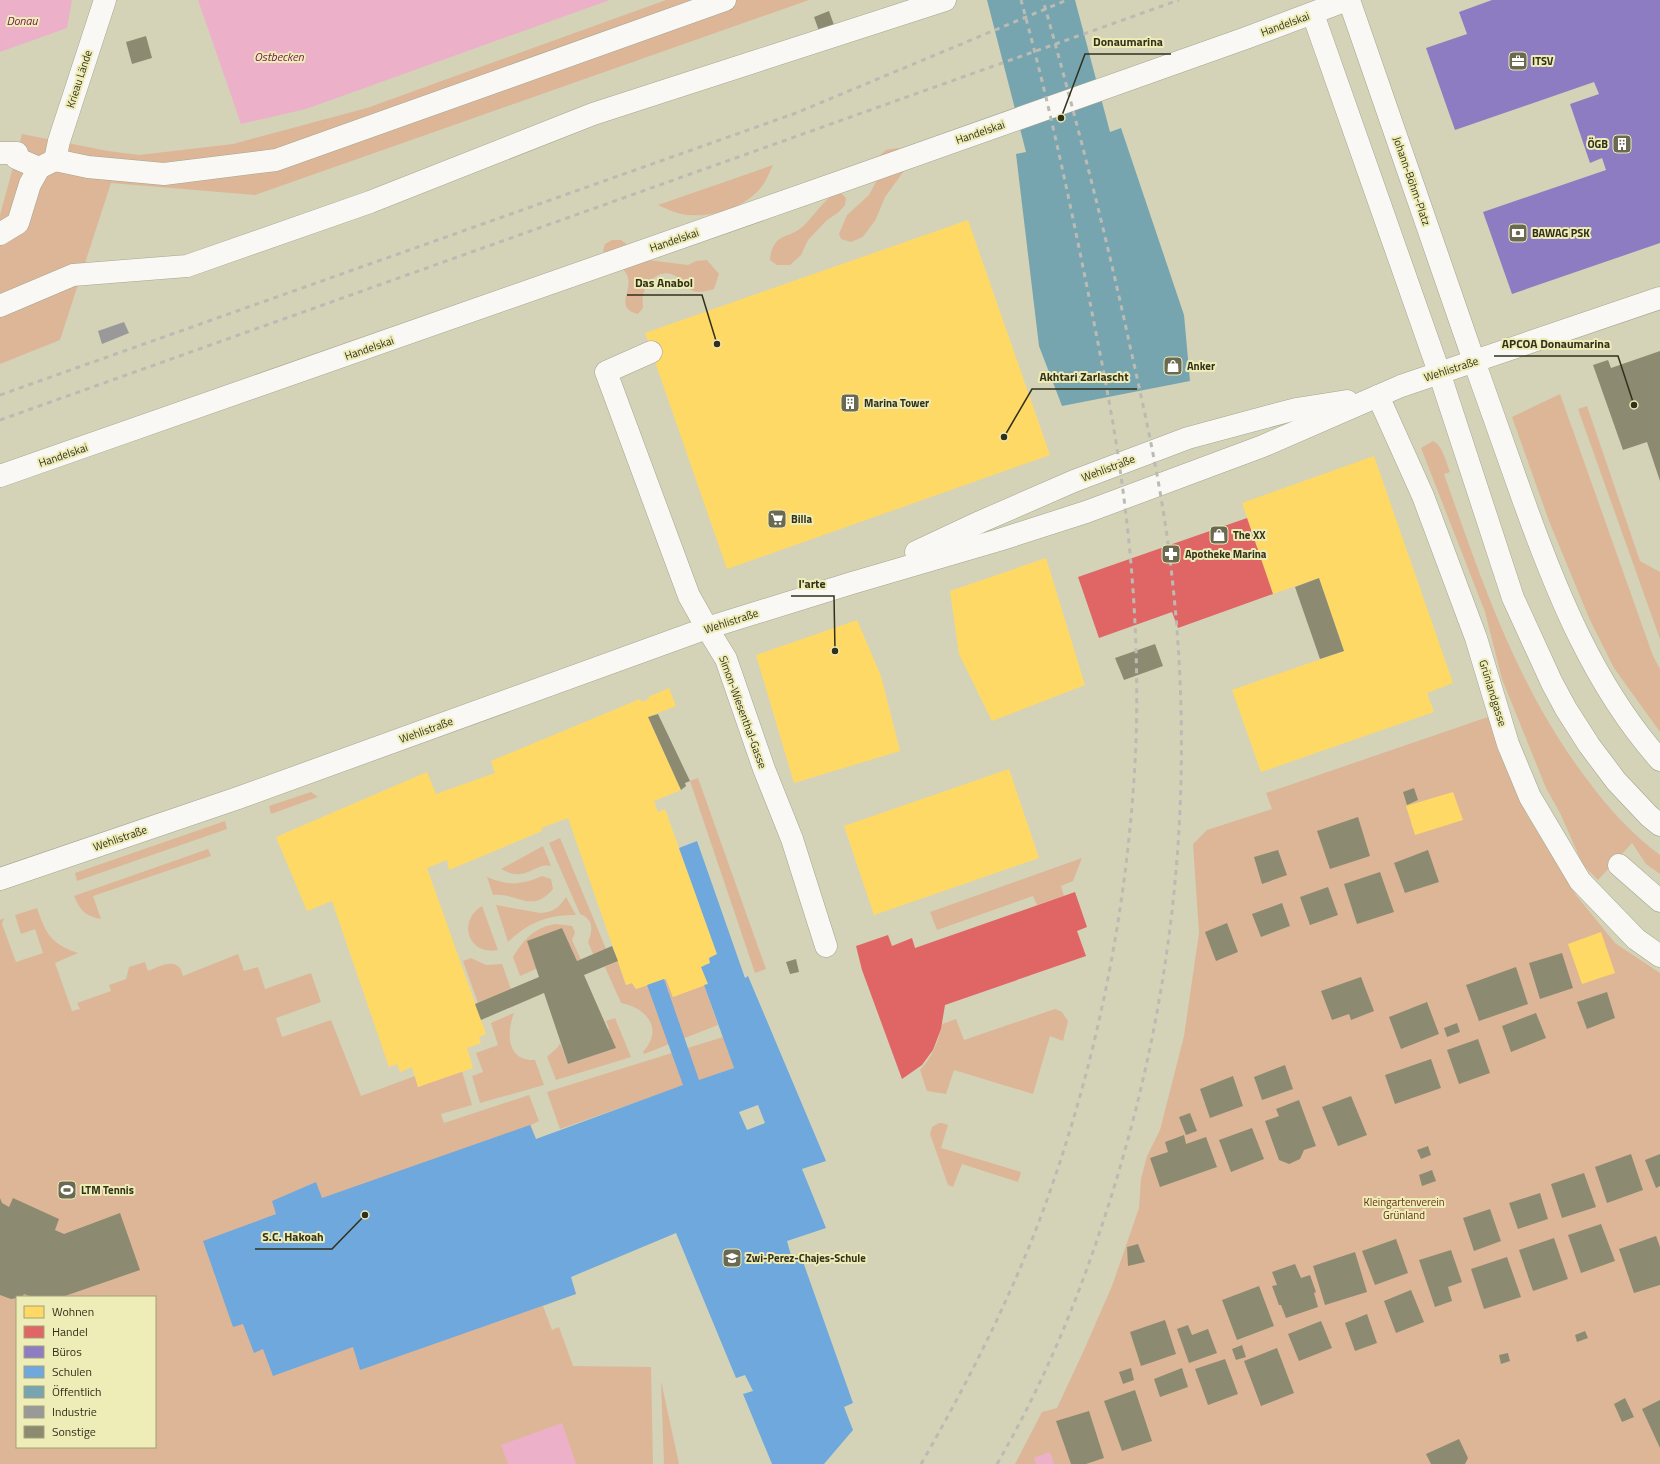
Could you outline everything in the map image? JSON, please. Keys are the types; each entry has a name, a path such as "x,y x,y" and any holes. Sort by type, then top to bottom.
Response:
{"main road":[{"name":"Krieau Lände","path":"0,234 18,223 30,184 47,164 59,141 105,0"},
{"path":"0,153 17,153 16,158 47,164 164,174 276,160 725,0"},
{"path":"0,306 73,275 187,266 370,202 593,114 945,0"},
{"name":"Handelskai","path":"0,476 216,402 1348,0"},
{"name":"Johann-Böhm-Platz","path":"1348,0 1542,552 1570,617 1592,661 1616,702 1640,737 1660,760"},
{"path":"1312,14 1439,372 1513,598 1552,683 1566,709 1616,781 1649,816 1660,825"},
{"name":"Wehlistraße","path":"0,879 238,798 707,628 852,583 999,540 1086,512 1263,446 1378,396 1439,372 1660,298"},
{"name":"Simon-Wiesenthal-Gasse","path":"651,352 606,372 689,596 726,659 764,769 792,839 826,946"},
{"name":"Wehlistraße","path":"852,583 980,522 1074,481 1188,438 1296,409 1378,396"},
{"name":"Grünlandgasse","path":"1378,396 1423,496 1476,638 1508,744 1530,797 1580,881 1636,939 1660,956"},
{"path":"1619,865 1660,901"}],"green space":[{"path":"666,0 809,0 255,195 111,183 60,340 0,364 0,215 22,134 108,151 139,155 233,144 367,108"},
{"path":"898,148 907,155 906,168 885,197 876,219 863,237 851,242 841,239 839,234 847,215 869,195 877,180 876,166 879,156 886,150"},
{"path":"773,165 763,185 755,193 737,206 726,210 704,215 692,215 681,214 658,205"},
{"path":"836,193 842,194 846,198 845,205 839,212 827,220 808,240 801,255 790,265 777,265 770,260 772,249 778,240 801,228 826,200"},
{"path":"612,240 621,240 648,260 688,265 696,261 707,260 719,274 714,289 701,292 693,291 687,288 674,275 666,273 661,274 649,282 646,287 643,298 643,308 638,314 631,311 625,303 628,287 627,275 621,268 608,259 603,251 605,244"},
{"path":"1560,394 1653,656 1660,669 1660,732 1614,668 1589,618 1549,521 1512,417"},
{"path":"1587,406 1640,561 1660,572 1660,639 1578,409"},
{"path":"1433,441 1442,450 1446,459 1450,472 1444,474 1458,514 1488,595 1522,673 1564,747 1589,782 1622,821 1640,839 1660,855 1660,874 1646,864 1632,843 1598,880 1583,865 1560,813 1546,788 1502,679 1485,612 1421,448"},
{"name":"Kleingartenverein Grünland","path":"1488,717 1527,815 1576,895 1615,943 1660,973 1660,1464 1015,1464 1042,1412 1057,1408 1112,1286 1139,1208 1141,1179 1147,1156 1160,1130 1184,1036 1199,933 1193,844 1207,830 1272,809 1266,793"},
{"path":"698,778 766,969 755,973 690,781"},
{"path":"311,792 318,797 271,814 269,806"},
{"path":"225,821 227,829 77,881 75,873"},
{"path":"560,838 606,949 593,954 588,942 591,934 590,922 585,916 580,914 549,843"},
{"path":"543,846 551,866 547,865 528,872 517,874 501,869"},
{"path":"208,849 211,856 93,896 101,919 84,912 78,905 74,896"},
{"path":"1082,858 1073,881 1061,886 1064,896 1037,905 1033,896 937,930 930,912"},
{"path":"542,876 551,879 553,889 538,900 532,901 525,901 502,895 493,895 487,877 502,882 521,883"},
{"path":"566,897 576,915 557,916 539,921 515,935 508,942 496,905 540,913 549,912 561,904"},
{"path":"482,906 498,950 479,948 473,943 469,936 468,928 470,920 474,912"},
{"path":"37,908 43,925 51,937 61,946 78,953 55,963 72,1011 80,1009 77,1003 111,991 109,985 126,979 129,967 145,962 148,971 164,965 172,964 179,967 183,976 238,954 244,971 258,967 265,989 311,973 321,1002 276,1018 282,1037 331,1020 361,1096 415,1076 418,1087 462,1071 472,1105 441,1114 444,1123 529,1095 539,1121 531,1125 536,1139 557,1238 576,1294 543,1306 552,1330 559,1327 573,1366 651,1367 653,1464 0,1464 0,920 4,918 2,924 16,962 43,953 35,929 21,934 15,915"},
{"path":"556,924 572,926 575,932 572,940 581,960 577,961 562,928 536,969 520,976 513,957 517,951 526,939 536,931"},
{"path":"471,958 486,965 502,964 511,989 478,1003 463,961"},
{"path":"618,961 626,985 632,983 636,989 666,979 673,997 704,985 718,1025 644,1054 643,1052 652,1035 652,1028 650,1021 645,1015 630,1006 621,1003 605,967"},
{"path":"1055,1009 1062,1012 1068,1021 1063,1041 1050,1036 1033,1094 954,1070 946,1094 927,1091 920,1070 928,1060 934,1048 942,1024 956,1019 964,1040"},
{"path":"514,1013 510,1029 511,1045 519,1056 526,1059 535,1060 544,1085 480,1103 472,1076 483,1072 476,1053 498,1045 491,1023"},
{"path":"615,1018 631,1057 556,1080 547,1057 558,1047 560,1043 568,1064 615,1048 606,1021"},
{"path":"723,1037 734,1068 560,1129 547,1092"},
{"path":"939,1123 948,1125 941,1148 1021,1172 1018,1182 962,1164 953,1187 948,1185 930,1134 932,1127"},
{"path":"661,1381 679,1464 664,1464"}],"water":[{"name":"Donau","path":"0,0 72,0 67,28 0,52"},
{"name":"Ostbecken","path":"198,0 610,0 306,109 241,124"},
{"path":"562,1423 576,1464 508,1464 501,1445"},
{"path":"1050,1452 1054,1464 1036,1464 1034,1458"}],"building: Wohnen":[{"name":"Marina Tower","path":"968,220 1050,455 727,569 645,333"},
{"path":"1374,456 1453,683 1427,693 1434,712 1261,772 1232,690 1344,651 1319,578 1273,594 1242,503"},
{"path":"1046,558 1085,685 992,721 959,654 950,591"},
{"path":"857,620 881,676 900,751 794,783 756,655"},
{"path":"669,688 676,706 648,717 681,790 654,801 658,812 665,809 717,954 709,958 710,963 701,967 708,984 673,997 666,979 636,989 632,983 626,985 568,818 541,828 542,831 449,870 447,860 427,868 486,1034 479,1037 481,1043 467,1048 473,1068 418,1087 412,1067 400,1072 397,1064 389,1067 332,901 307,911 276,837 427,772 436,794 495,773 491,761 640,699 642,702 649,699 648,697"},
{"path":"1009,769 1039,858 874,915 844,826"},
{"path":"1453,792 1463,820 1415,835 1406,806"},
{"path":"1601,932 1615,973 1582,984 1568,944"}],"building: Handel":[{"path":"1247,518 1273,594 1178,628 1172,612 1099,638 1078,577"},
{"path":"1075,892 1087,927 1077,931 1086,956 945,1005 941,1029 933,1050 922,1065 902,1079 862,970 856,946 888,935 892,946 912,938 915,948"}],"building: Büros":[{"name":"ÖGB","path":"1492,0 1660,0 1660,243 1512,294 1483,212 1606,170 1602,158 1590,163 1570,104 1599,94 1594,82 1455,130 1426,48 1467,34 1459,12"}],"building: Schulen":[{"path":"697,841 745,978 748,976 826,1161 802,1169 826,1228 787,1241 792,1259 801,1256 853,1403 844,1407 853,1430 824,1464 772,1464 743,1394 753,1391 745,1375 736,1378 676,1233 571,1277 576,1294 360,1370 353,1347 273,1376 263,1349 254,1353 243,1324 233,1327 203,1241 276,1214 272,1201 316,1182 322,1198 530,1125 536,1139 683,1085 647,985 664,979 699,1080 734,1068 704,985 708,984 701,967 710,963 709,958 717,954 679,848","holes":["758,1105 765,1123 747,1130 739,1112"]}],"building: Öffentlich":[{"path":"987,0 1075,0 1110,132 1121,128 1184,315 1190,381 1062,406 1039,346 1016,154 1026,152"}],"building: Industrie":[{"path":"124,322 129,333 102,344 98,331"}],"building: Sonstige":[{"path":"829,11 834,25 819,31 814,17"},
{"path":"146,36 152,58 132,64 126,42"},
{"path":"1660,351 1660,481 1647,442 1623,450 1593,365 1608,360 1611,368"},
{"path":"1319,578 1344,651 1320,659 1295,587"},
{"path":"1155,644 1163,666 1124,680 1115,658"},
{"path":"658,714 690,781 685,783 686,786 681,790 648,717"},
{"path":"1414,788 1418,800 1407,805 1403,792"},
{"path":"1358,817 1370,856 1330,869 1317,831"},
{"path":"1278,850 1287,875 1262,884 1254,857"},
{"path":"1428,850 1439,882 1405,893 1394,863"},
{"path":"1380,872 1394,912 1357,924 1344,884"},
{"path":"1328,887 1338,915 1310,925 1300,897"},
{"path":"1282,903 1290,926 1261,937 1252,914"},
{"path":"1227,923 1238,952 1216,961 1205,932"},
{"path":"562,928 577,961 612,946 618,961 584,975 616,1048 568,1064 544,993 481,1020 475,1004 539,977 527,941"},
{"path":"1562,953 1573,988 1540,999 1529,963"},
{"path":"796,959 799,972 790,974 786,962"},
{"path":"1516,967 1528,1004 1479,1021 1466,985"},
{"path":"1361,977 1374,1011 1351,1020 1349,1014 1332,1020 1321,991"},
{"path":"1607,992 1615,1018 1587,1029 1577,1002"},
{"path":"1427,1002 1439,1034 1401,1049 1389,1017"},
{"path":"1536,1013 1546,1038 1511,1052 1502,1026"},
{"path":"1457,1023 1460,1032 1447,1037 1444,1028"},
{"path":"1478,1039 1490,1073 1459,1084 1447,1050"},
{"path":"1431,1059 1441,1088 1395,1104 1385,1075"},
{"path":"1285,1065 1293,1089 1262,1100 1254,1077"},
{"path":"1233,1076 1243,1106 1210,1118 1200,1089"},
{"path":"1351,1096 1367,1135 1338,1146 1322,1107"},
{"path":"1299,1100 1316,1146 1304,1150 1300,1159 1289,1164 1279,1160 1265,1121 1279,1116 1276,1109"},
{"path":"1190,1113 1197,1131 1186,1135 1179,1117"},
{"path":"1252,1128 1264,1159 1231,1172 1219,1140"},
{"path":"1184,1135 1186,1144 1206,1137 1217,1167 1160,1187 1150,1158 1168,1152 1165,1142"},
{"path":"1428,1146 1431,1155 1421,1159 1417,1150"},
{"path":"1631,1154 1643,1190 1607,1203 1595,1167"},
{"path":"1660,1154 1660,1186 1656,1188 1645,1160"},
{"path":"1432,1170 1436,1181 1422,1186 1419,1175"},
{"path":"1584,1173 1596,1207 1562,1218 1551,1184"},
{"path":"1540,1193 1548,1219 1518,1229 1509,1203"},
{"path":"0,1198 2,1203 9,1207 13,1198 59,1219 55,1230 64,1234 120,1213 140,1270 65,1296 29,1296 24,1294 23,1296 16,1296 16,1298 11,1299 0,1295"},
{"path":"1490,1209 1501,1241 1474,1251 1463,1218"},
{"path":"1601,1224 1615,1261 1581,1273 1568,1235"},
{"path":"1656,1236 1660,1247 1660,1285 1634,1293 1619,1249"},
{"path":"1554,1238 1568,1279 1533,1291 1519,1250"},
{"path":"1396,1239 1408,1273 1375,1285 1362,1251"},
{"path":"1138,1244 1145,1262 1128,1266 1127,1247"},
{"path":"1451,1250 1462,1282 1448,1287 1452,1301 1435,1307 1419,1260"},
{"path":"1355,1252 1367,1292 1325,1305 1313,1266"},
{"path":"1507,1257 1521,1297 1484,1309 1471,1269"},
{"path":"1295,1264 1301,1278 1310,1275 1316,1292 1314,1293 1318,1307 1286,1318 1281,1305 1279,1305 1272,1286 1277,1285 1272,1272"},
{"path":"1259,1286 1274,1326 1237,1340 1222,1300"},
{"path":"1411,1290 1424,1322 1396,1333 1384,1301"},
{"path":"1367,1314 1377,1343 1355,1351 1345,1323"},
{"path":"1165,1320 1176,1354 1141,1366 1130,1332"},
{"path":"1321,1321 1332,1348 1299,1361 1288,1334"},
{"path":"1188,1325 1192,1335 1208,1329 1217,1353 1189,1363 1177,1329"},
{"path":"1585,1331 1588,1338 1577,1342 1575,1335"},
{"path":"1242,1345 1246,1357 1236,1360 1232,1349"},
{"path":"1277,1348 1294,1393 1261,1406 1244,1361"},
{"path":"1508,1353 1510,1361 1501,1364 1499,1355"},
{"path":"1225,1359 1238,1394 1208,1405 1195,1369"},
{"path":"1131,1368 1134,1380 1123,1384 1119,1372"},
{"path":"1182,1368 1188,1387 1160,1397 1154,1379"},
{"path":"1135,1390 1152,1441 1122,1451 1104,1401"},
{"path":"1625,1398 1634,1417 1622,1422 1614,1404"},
{"path":"1660,1400 1660,1448 1642,1409"},
{"path":"1089,1411 1104,1458 1086,1464 1071,1464 1056,1421"},
{"path":"1459,1439 1468,1458 1465,1464 1431,1464 1426,1454"}],"railway":[{"path":"921,1464 968,1379 1010,1292 1035,1232 1056,1173 1075,1113 1105,991 1117,929 1126,867 1132,805 1136,742 1137,674 1132,571 1125,503 1106,383 1074,222 1058,148 1021,0"},
{"path":"997,1464 1028,1407 1068,1319 1091,1259 1125,1148 1146,1068 1161,988 1172,907 1179,825 1181,743 1179,660 1169,548 1160,490 1143,403 1100,216 1043,0"},
{"path":"0,395 796,113 1067,0"},
{"path":"0,420 1179,0"}],"place":[{"name":"ITSV","path":"1518,61"},
{"name":"Donaumarina","path":"1061,118"},
{"name":"ÖGB","path":"1622,144"},
{"name":"BAWAG PSK","path":"1518,233"},
{"name":"Das Anabol","path":"717,344"},
{"name":"Anker","path":"1173,366"},
{"name":"Marina Tower","path":"850,403"},
{"name":"APCOA Donaumarina","path":"1634,405"},
{"name":"Akhtari Zarlascht","path":"1004,437"},
{"name":"Billa","path":"777,519"},
{"name":"The XX","path":"1219,535"},
{"name":"Apotheke Marina","path":"1171,554"},
{"name":"l'arte","path":"835,651"},
{"name":"LTM Tennis","path":"67,1190"},
{"name":"S.C. Hakoah","path":"365,1215"},
{"name":"Zwi-Perez-Chajes-Schule","path":"732,1258"}]}
